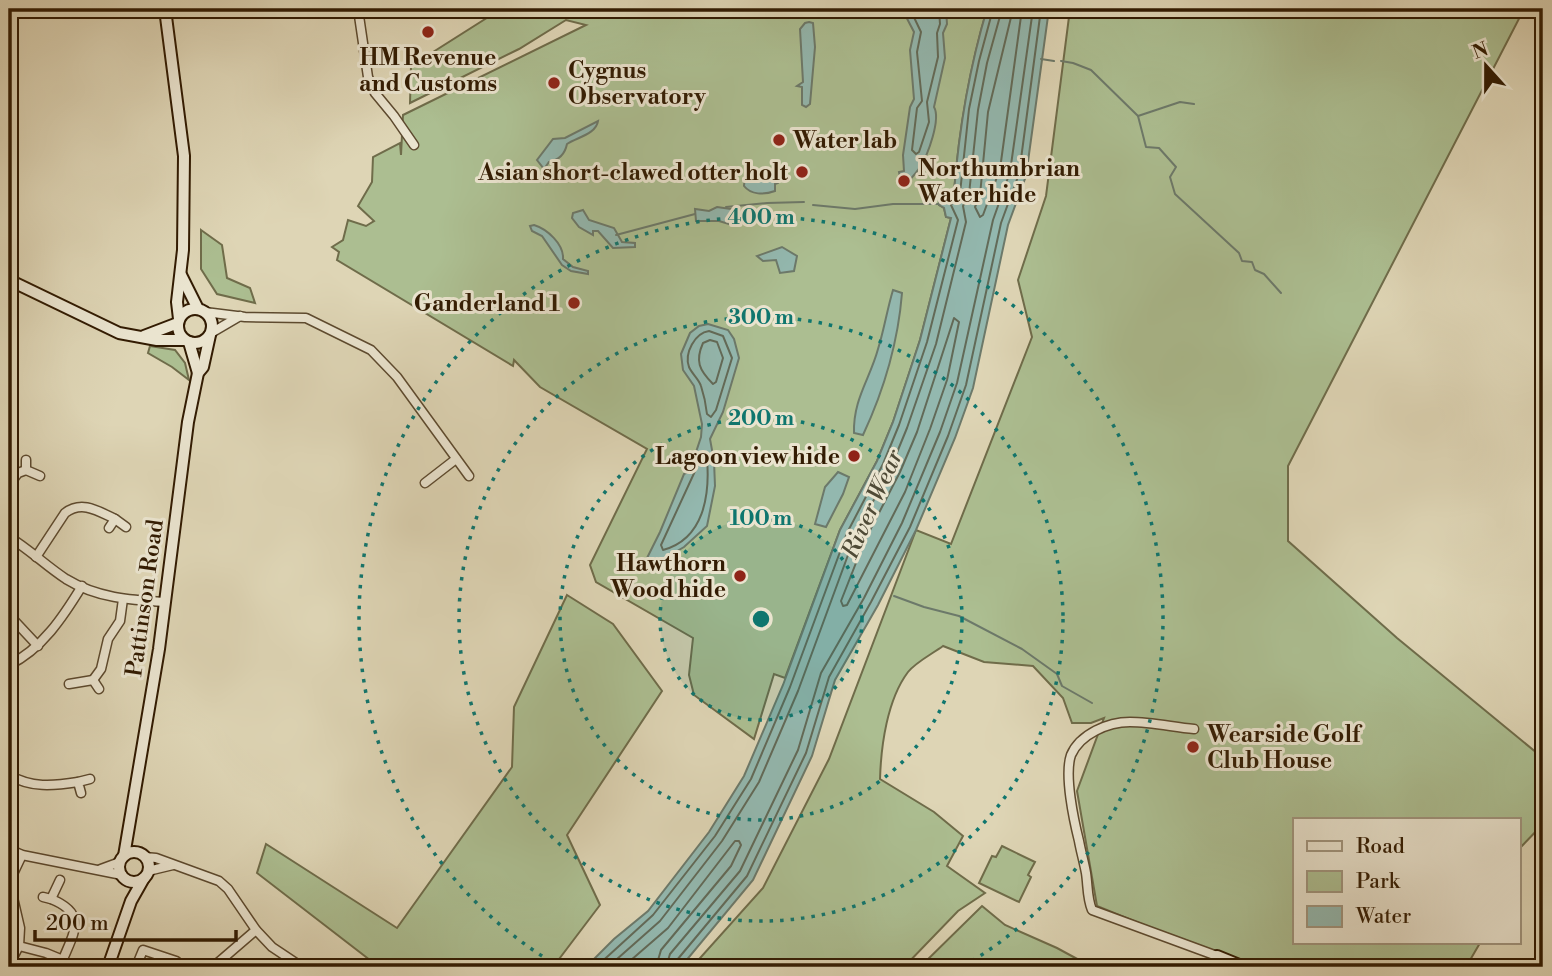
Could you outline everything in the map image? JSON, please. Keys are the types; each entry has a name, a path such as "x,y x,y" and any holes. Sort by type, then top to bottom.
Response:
{"street":[{"path":"165,9 184,156 181,275 177,302 178,332 186,341"},
{"path":"358,9 368,77 383,105 414,145"},
{"path":"181,275 202,310 212,321 210,334"},
{"path":"9,279 119,333 158,340 201,343 210,334 240,316"},
{"path":"141,336 178,321 187,311 306,318 371,350 397,377 469,476"},
{"name":"Pattinson Road","path":"122,859 130,830 165,602 188,422 198,373 203,367 210,334"},
{"name":"Pattinson Road","path":"186,341 198,373"},
{"path":"425,483 456,459"},
{"path":"26,460 26,470"},
{"path":"9,485 18,473 26,470 40,477"},
{"path":"36,557 65,513 71,509 89,507 126,527"},
{"path":"109,528 115,519"},
{"path":"9,537 66,579 99,594 165,602"},
{"path":"9,665 38,646 63,617 82,586"},
{"path":"67,683 93,680 101,669 108,639 120,621 123,599"},
{"path":"9,615 38,646"},
{"path":"93,680 99,689"},
{"path":"1194,729 1129,722 1104,727 1091,733 1071,756 1069,776 1075,825 1087,876 1088,899 1093,910 1244,967"},
{"path":"9,775 19,781 39,786 90,779"},
{"path":"78,782 81,793"},
{"name":"Pattinson Road","path":"130,830 142,855 146,874"},
{"path":"9,849 22,855 98,870 136,881 146,874 176,865"},
{"path":"9,965 19,946 20,928 12,911 11,889 13,874 22,855"},
{"path":"98,870 122,859 142,855 219,881 272,947 302,967"},
{"path":"122,859 131,901"},
{"path":"108,967 131,901 146,874"},
{"path":"19,946 46,953 62,964 74,931 74,917 69,907 47,898 60,880"},
{"path":"213,967 256,930"},
{"path":"136,967 143,950 176,961 184,967"},
{"path":"222,960 228,967"}],"green space":[{"path":"501,9 987,9 966,100 954,192 945,200 939,201 946,217 951,218 920,340 877,461 840,530 785,678 774,674 754,739 694,695 689,675 693,638 596,582 590,565 647,449 540,387 514,360 513,366 337,260 339,252 332,247 343,240 348,220 366,226 374,221 358,206 372,182 373,157 400,143 401,155 403,115 586,25 566,20 519,49 410,103 411,66"},
{"path":"1070,9 1524,9 1288,466 1288,541 1397,638 1543,758 1543,824 1520,848 1520,818 1293,818 1293,944 1479,944 1466,967 1257,967 1200,948 1097,906 1077,791 1104,718 1091,723 1072,723 1063,698 1033,666 984,662 943,646 915,665 901,683 886,724 880,779 934,812 963,836 947,866 985,893 958,911 904,967 787,967 784,963 779,967 692,967 763,888 829,759 916,530 951,544 1032,337 1018,280 1046,196"},
{"path":"201,230 222,245 227,278 250,288 255,303 217,294 201,269"},
{"path":"150,346 175,350 185,363 189,380 148,353"},
{"path":"567,595 613,624 662,691 567,835 600,905 553,967 379,967 257,873 266,844 397,928 512,767 514,707"},
{"path":"1002,846 1035,862 1019,902 979,883 992,856 996,857"},
{"path":"982,906 1005,925 1092,967 920,967"}],"water":[{"path":"902,9 946,9 947,24 943,33 945,58 934,107 935,128 923,161 910,180 900,177 899,172 904,171 903,155 910,107 914,99 910,50 914,32"},
{"name":"River Wear","path":"987,9 1049,9 1026,176 1008,225 973,388 955,438 916,530 878,605 835,680 812,756 753,880 678,967 586,967 648,911 709,832 744,776 783,685 840,530 877,461 920,340 951,218 946,217 939,201 945,200 954,192 966,99"},
{"path":"809,22 813,23 815,47 810,104 806,107 802,105 802,87 797,86 803,82 800,29"},
{"path":"598,121 590,132 567,144 561,156 549,162 544,169 537,160 553,139 565,138"},
{"path":"767,174 780,178 775,184 775,191 758,193 744,186 745,175"},
{"path":"717,207 738,210 738,221 732,225 719,221 696,221 695,209 709,211"},
{"path":"583,210 589,220 614,228 622,242 635,243 635,247 613,248 598,231 593,231 593,235 579,227 572,218 573,213"},
{"path":"534,225 554,238 561,248 563,259 573,267 588,271 588,274 571,271 562,265 542,236 532,231 530,226"},
{"path":"782,247 797,256 794,271 780,273 776,260 763,261 757,256"},
{"path":"893,290 902,293 889,366 863,435 854,433 859,399 875,360"},
{"path":"708,324 728,330 734,339 739,358 723,412 710,439 715,486 707,526 684,547 653,565 647,562 647,558 684,474 692,464 701,437 702,424 694,386 683,370 681,354 690,333 699,326"},
{"path":"838,472 849,477 843,494 826,527 815,524 825,487"}],"waterway":[{"path":"1041,59 1054,61"},
{"path":"1061,61 1091,70 1138,116 1146,147 1159,148 1176,167 1170,177 1175,194 1239,253 1242,261 1252,262 1255,270 1264,274 1281,293"},
{"path":"1138,116 1180,102 1194,104"},
{"path":"726,207 804,202"},
{"path":"813,205 855,209 893,204 941,204"},
{"path":"616,235 695,214"},
{"path":"894,596 959,616 1022,649 1057,674 1062,686 1092,703"}],"place":[{"name":"HM Revenue and Customs","path":"428,32"},
{"name":"Cygnus Observatory","path":"554,83"},
{"name":"Water lab","path":"779,140"},
{"name":"Asian short-clawed otter holt","path":"802,172"},
{"name":"Northumbrian Water hide","path":"904,181"},
{"name":"Ganderland 1","path":"574,303"},
{"name":"Lagoon view hide","path":"854,456"},
{"name":"Hawthorn Wood hide","path":"740,576"},
{"name":"Wearside Golf Club House","path":"1193,747"}]}
